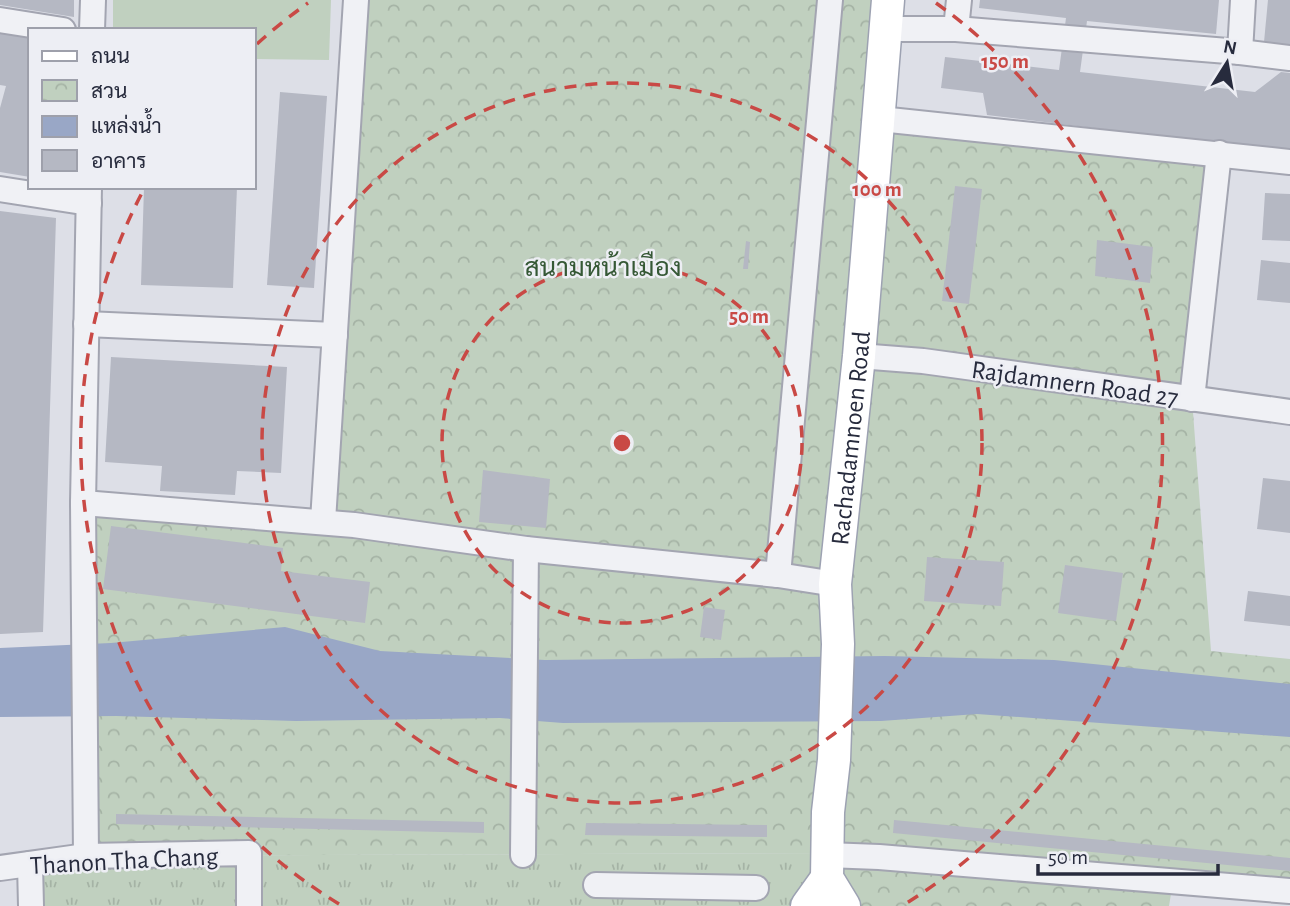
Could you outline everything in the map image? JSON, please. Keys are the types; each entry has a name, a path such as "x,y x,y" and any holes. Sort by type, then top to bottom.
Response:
{"main road":[{"name":"Rachadamnoen Road","path":"827,866 838,644 835,584 859,356 887,14"},
{"path":"807,906 827,866"},
{"path":"827,866 844,906"}],"street":[{"path":"92,28 93,0"},
{"path":"323,521 356,0"},
{"path":"778,575 830,0"},
{"path":"956,29 959,0"},
{"path":"1240,52 1243,0"},
{"path":"887,14 956,29 1290,58"},
{"path":"0,20 50,28"},
{"path":"880,119 1290,162"},
{"path":"1192,399 1219,153"},
{"path":"0,189 89,195 83,503 86,856"},
{"path":"86,324 335,334"},
{"name":"Rajdamnern Road 27","path":"859,356 923,361 1290,412"},
{"path":"83,503 323,521 526,549 778,575 835,584"},
{"path":"523,855 526,549"},
{"name":"Thanon Tha Chang","path":"0,868 86,856 249,853 249,906"},
{"path":"827,866 879,857 1290,891"},
{"path":"30,864 31,906"},
{"path":"596,885 755,888"}],"green space":[{"path":"113,0 331,0 329,60 256,59 256,28 113,28"},
{"name":"สนามหน้าเมือง","path":"357,0 888,0 880,119 1219,153 1192,399 1211,651 1290,659 1290,891 1173,882 1169,906 827,906 827,853 86,856 83,504 323,521"},
{"path":"832,853 831,906 32,906 30,864 86,856"}],"water":[{"path":"285,627 380,651 545,660 885,656 1054,660 1290,684 1290,737 977,714 881,721 563,723 500,718 296,721 116,716 0,717 0,648 111,643"}],"building":[{"path":"0,0 74,0 74,17 0,5"},
{"path":"980,0 1219,0 1216,34 1087,21 1080,72 1255,92 1281,72 1290,73 1290,152 987,115 983,93 941,88 945,57 1059,70 1066,18 979,8"},
{"path":"1268,0 1290,0 1290,45 1264,42"},
{"path":"0,31 28,37 28,177 0,172 0,108 6,86 0,85"},
{"path":"280,92 327,96 314,288 267,285"},
{"path":"955,186 982,189 969,304 942,301"},
{"path":"144,189 237,189 233,288 141,285"},
{"path":"1265,193 1290,194 1290,241 1262,240"},
{"path":"0,211 56,218 43,632 0,634"},
{"path":"1097,240 1153,247 1150,283 1095,276"},
{"path":"746,241 750,242 748,269 743,269"},
{"path":"1261,260 1290,263 1290,303 1257,300"},
{"path":"111,357 287,367 281,473 237,471 235,495 160,491 162,466 105,462"},
{"path":"483,470 550,479 546,528 479,522"},
{"path":"1263,478 1290,481 1290,533 1257,529"},
{"path":"111,526 283,548 281,571 370,582 365,623 103,589"},
{"path":"927,557 1004,562 1001,606 924,601"},
{"path":"1065,565 1123,573 1116,621 1058,613"},
{"path":"1248,591 1290,596 1290,626 1244,621"},
{"path":"704,607 725,610 721,640 700,637"},
{"path":"116,814 484,822 484,833 116,824"},
{"path":"894,820 1290,858 1290,871 893,833"},
{"path":"586,823 767,825 767,837 585,835"}]}
